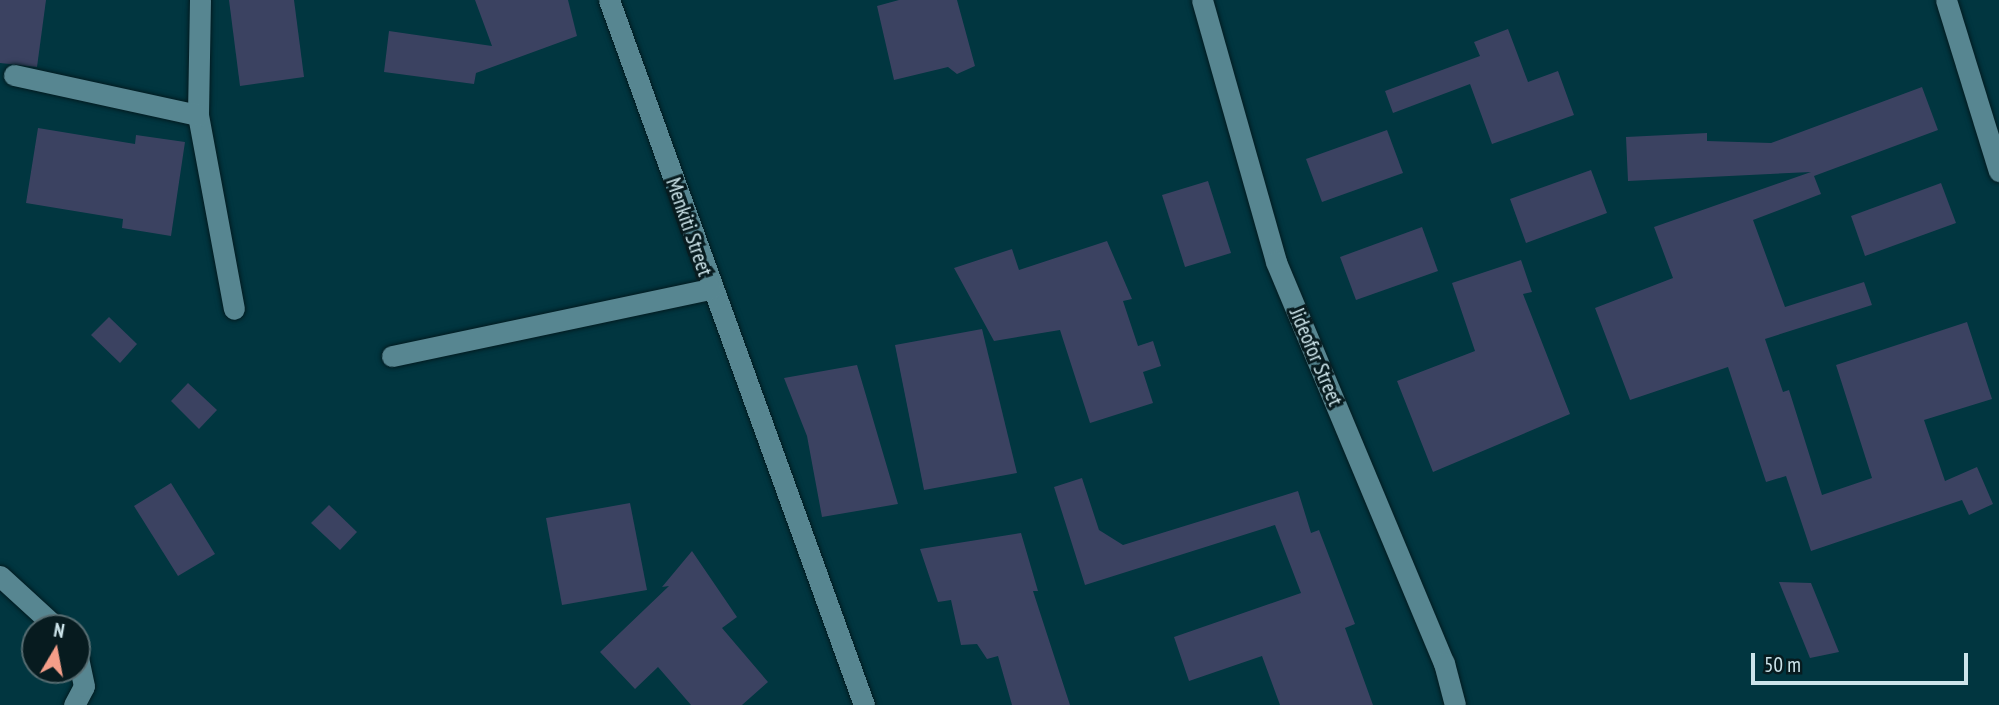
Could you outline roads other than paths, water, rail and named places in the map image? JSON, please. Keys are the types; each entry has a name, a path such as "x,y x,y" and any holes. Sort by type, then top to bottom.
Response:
{"street":[{"path":"200,0 198,115 234,309"},
{"name":"Menkiti Street","path":"609,0 710,289 776,451 864,705"},
{"name":"Jideofor Street","path":"1202,0 1276,262 1444,663 1455,705"},
{"path":"1947,0 1999,171"},
{"path":"14,75 198,115"},
{"path":"392,356 710,289"},
{"path":"0,576 42,614"},
{"path":"74,705 84,684"}]}
